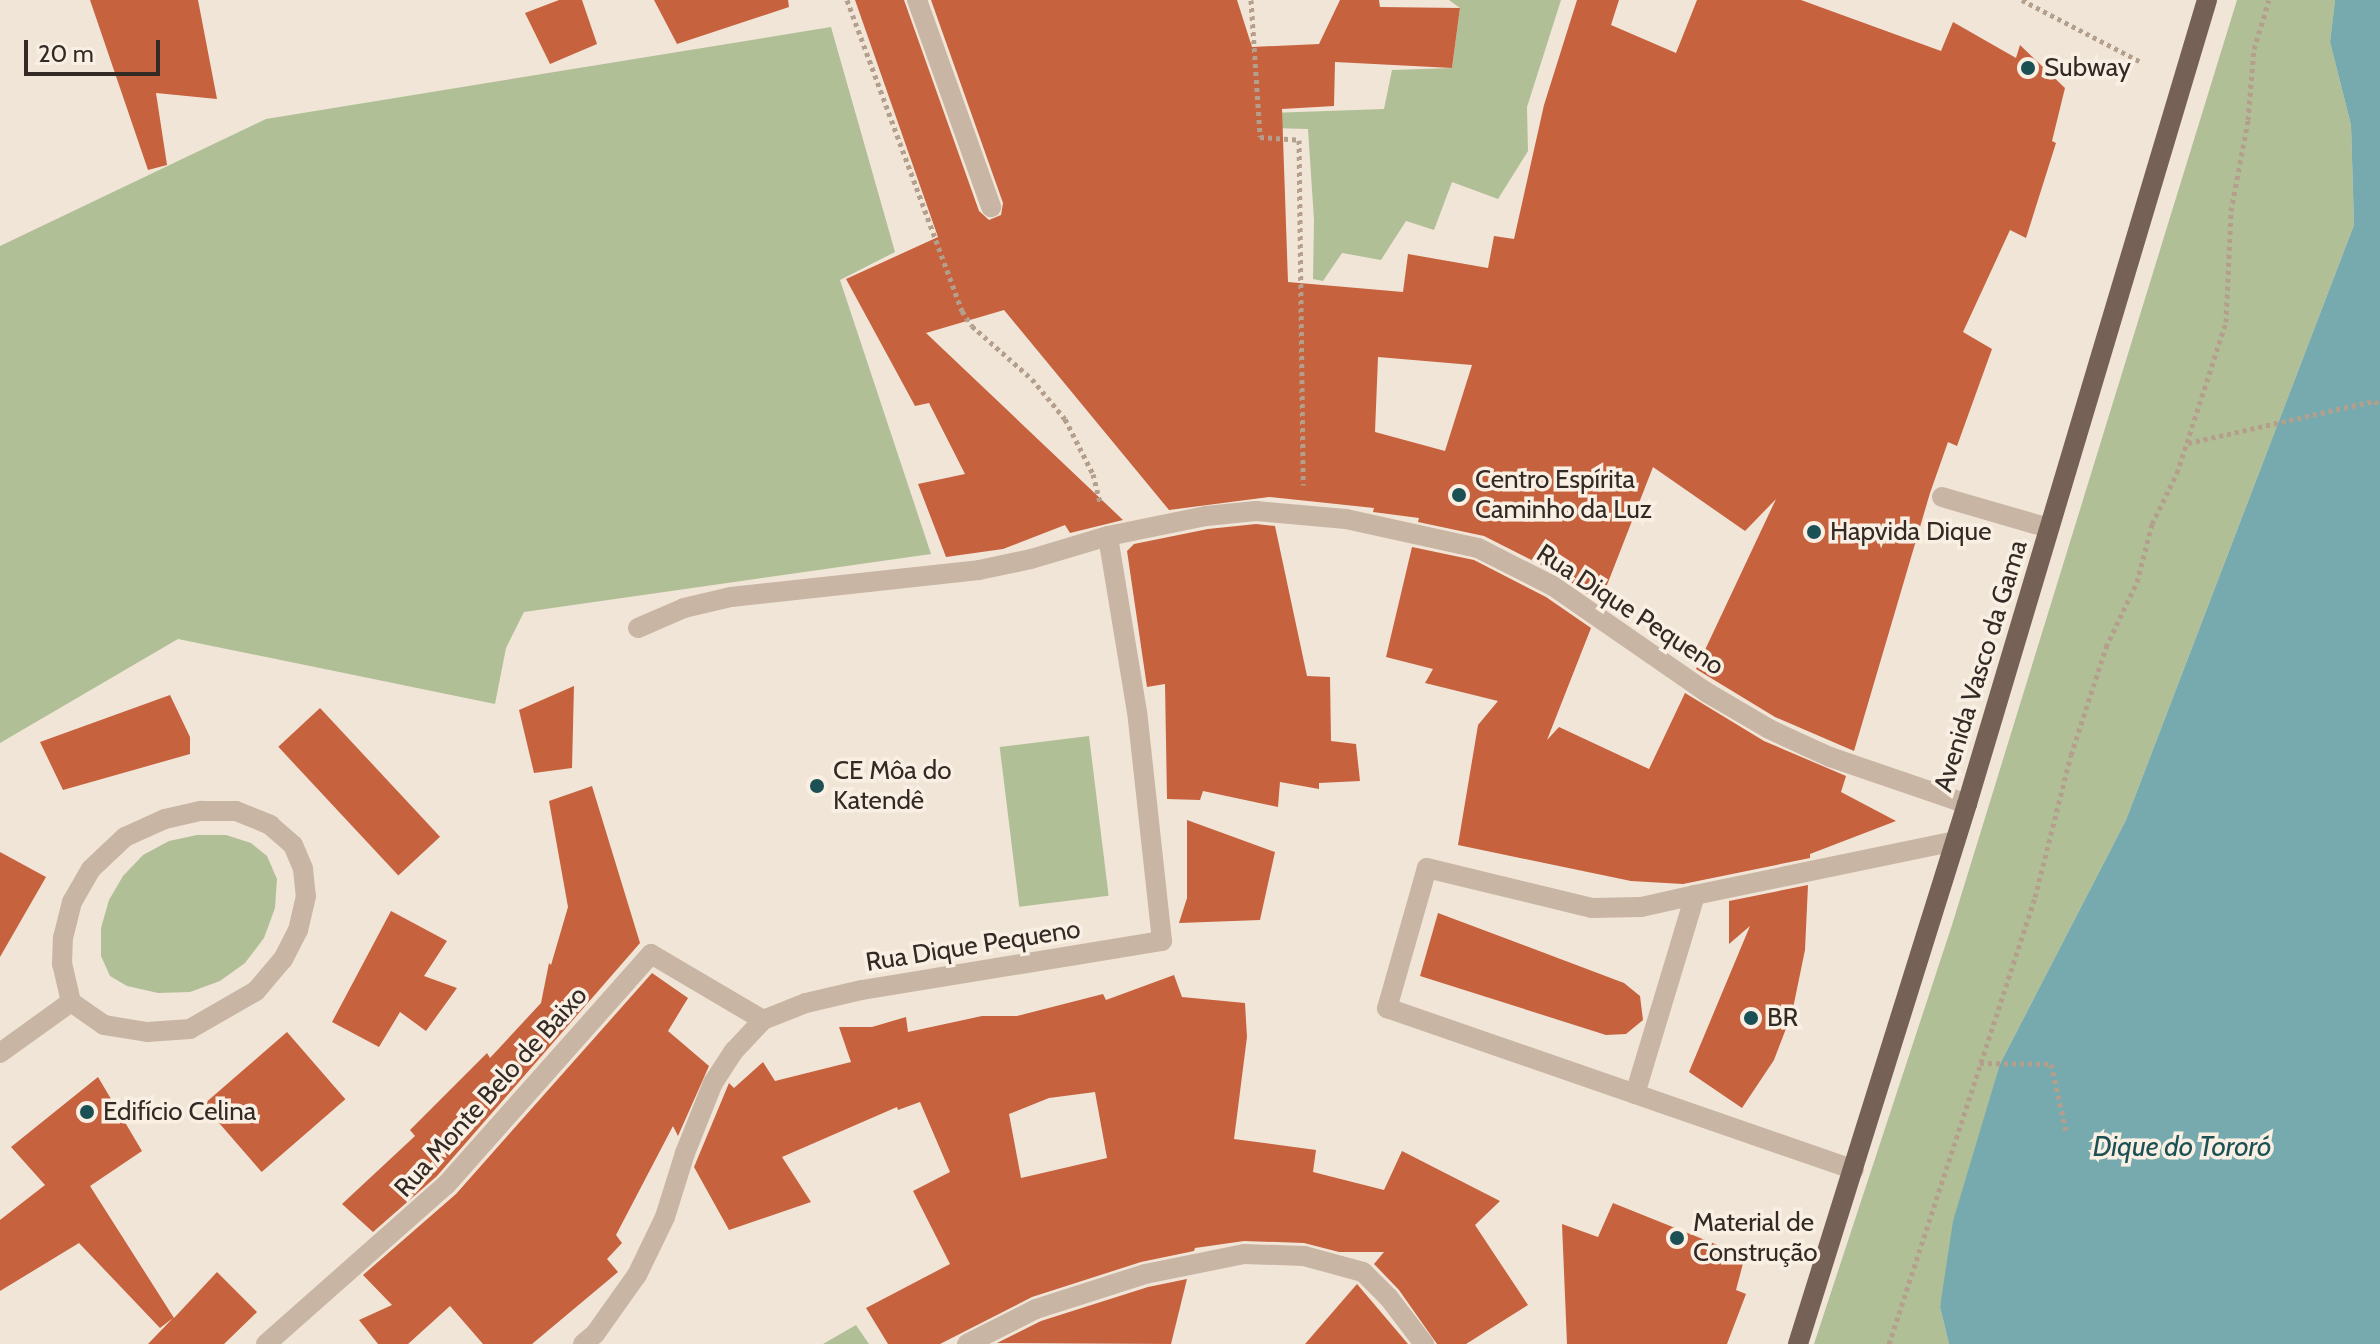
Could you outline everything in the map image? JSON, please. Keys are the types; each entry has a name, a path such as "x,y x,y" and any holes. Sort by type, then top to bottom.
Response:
{"main road":[{"name":"Avenida Vasco da Gama","path":"1798,1344 1967,804 2207,0"}],"street":[{"path":"917,0 991,207"},
{"path":"1942,497 2049,528"},
{"name":"Rua Dique Pequeno","path":"638,628 684,608 731,597 979,570 1031,559 1108,536 1206,516 1256,511 1303,514 1362,522 1478,548 1553,586 1706,692 1769,729 1830,757 1967,804"},
{"name":"Rua Dique Pequeno","path":"583,1344 637,1275 665,1217 685,1153 713,1083 734,1051 763,1020 806,1003 862,990 1162,941 1137,712 1108,536"},
{"path":"201,811 236,811 270,825 293,845 303,869 306,896 298,930 283,959 256,991 190,1029 147,1032 104,1025 71,1002 62,964 63,938 72,902 91,869 125,837 177,816 201,811"},
{"path":"1854,1170 1387,1008 1427,868 1592,908 1641,907 1955,841"},
{"path":"1635,1094 1695,895"},
{"name":"Rua Monte Belo de Baixo","path":"266,1344 446,1185 651,954 763,1020"},
{"path":"0,1053 71,1002"},
{"path":"967,1344 1036,1309 1145,1274 1244,1254 1304,1256 1363,1272 1389,1298 1424,1344"}],"path":[{"path":"847,0 962,311 972,326 1032,379 1065,419 1093,474 1108,536"},
{"path":"1251,0 1260,137 1299,140 1303,514"},
{"path":"2022,0 2141,62"},
{"path":"1889,1344 2035,897 2071,755 2106,647 2137,582 2152,524 2188,443 2226,322 2231,211 2248,120 2254,49 2269,0"},
{"path":"2188,443 2375,401 2380,407"},
{"path":"1980,1063 2051,1064 2066,1131"}],"green space":[{"path":"1449,0 1561,0 1527,107 1528,151 1498,199 1452,182 1434,230 1406,221 1381,260 1342,253 1323,281 1313,279 1314,220 1308,129 1268,128 1269,113 1384,109 1392,70 1452,68 1460,8"},
{"path":"2237,0 2335,0 2330,42 2351,125 2354,225 2126,820 2000,1064 1940,1307 1949,1344 1814,1344 1952,925"},
{"path":"831,27 895,252 840,280 931,554 524,612 506,648 495,704 178,639 0,743 0,246 266,119"},
{"path":"1089,736 1109,896 1019,907 1000,747"},
{"path":"197,835 226,835 251,843 267,856 277,879 275,908 264,938 245,963 220,981 190,992 158,993 127,986 110,976 101,956 101,928 109,900 123,876 143,855 169,841"},
{"path":"856,1325 869,1344 823,1344"}],"water":[{"name":"Dique do Tororó","path":"2335,0 2380,0 2380,1344 1949,1344 1940,1307 1953,1221 2000,1064 2126,820 2354,225 2351,125 2330,42"}],"building":[{"path":"90,0 198,0 217,99 156,93 167,165 148,170"},
{"path":"559,0 582,0 597,44 550,64 525,13"},
{"path":"654,0 788,0 789,7 677,44"},
{"path":"855,0 904,0 979,211 989,220 1001,215 1003,203 931,0 1237,0 1252,47 1319,44 1340,0 1379,0 1380,7 1460,8 1452,68 1335,62 1334,106 1282,109 1288,282 1403,292 1408,254 1488,268 1494,236 1514,239 1544,105 1577,0 1619,0 1611,25 1676,53 1697,0 1801,0 1941,51 1953,22 2016,58 2020,45 2065,88 2052,141 2056,143 2026,238 2010,230 1963,332 1992,349 1957,446 1948,442 1930,493 1854,751 1775,717 1696,669 1776,499 1745,531 1653,467 1600,603 1559,574 1484,536 1418,522 1419,518 1373,512 1374,508 1269,497 1169,510 1004,310 926,333 1123,520 1070,533 1065,525 1003,549 946,557 918,484 965,474 929,403 915,406 846,279 938,237","holes":["1378,357 1472,365 1445,451 1375,432"]},
{"path":"1256,524 1275,526 1307,676 1330,677 1331,741 1356,744 1360,781 1319,783 1319,789 1280,782 1278,807 1203,791 1200,800 1167,799 1165,684 1147,687 1127,551 1134,544 1208,529"},
{"path":"1412,547 1474,560 1546,597 1591,628 1547,740 1559,727 1649,769 1685,693 1764,741 1846,776 1841,792 1896,821 1810,854 1810,858 1683,884 1631,881 1458,845 1478,725 1498,701 1425,683 1433,669 1386,657"},
{"path":"574,686 572,768 534,773 519,710"},
{"path":"170,695 190,737 190,754 63,790 40,742"},
{"path":"320,708 440,837 398,876 278,747"},
{"path":"592,786 640,943 437,1176 373,1232 342,1204 415,1136 410,1130 487,1053 490,1058 541,1003 549,963 551,965 568,907 549,801"},
{"path":"1187,820 1275,852 1260,920 1179,923 1187,898"},
{"path":"0,852 46,877 0,957"},
{"path":"1808,885 1805,950 1792,1013 1774,1060 1742,1108 1689,1072 1750,926 1729,944 1729,901"},
{"path":"391,911 447,941 424,976 457,988 426,1031 400,1012 379,1047 332,1022"},
{"path":"1438,913 1624,983 1640,996 1643,1020 1626,1034 1606,1035 1420,976"},
{"path":"652,973 688,998 668,1031 709,1066 678,1136 673,1126 616,1235 622,1243 607,1259 618,1272 532,1344 483,1344 450,1306 408,1344 378,1344 359,1320 392,1305 363,1275 456,1194"},
{"path":"1174,975 1182,997 1245,1003 1247,1037 1234,1139 1316,1150 1313,1172 1384,1190 1402,1151 1500,1201 1475,1225 1528,1305 1466,1344 1437,1344 1399,1290 1374,1264 1384,1252 1339,1252 1304,1243 1244,1241 1195,1248 1194,1251 1141,1262 1032,1297 940,1344 888,1344 866,1308 950,1264 913,1191 950,1172 920,1102 898,1110 897,1107 782,1157 811,1202 729,1230 694,1167 729,1083 734,1088 763,1062 775,1081 851,1062 839,1027 872,1027 906,1017 908,1032 982,1016 1017,1016 1103,994 1106,1000","holes":["1095,1092 1107,1158 1021,1178 1009,1114 1049,1098"]},
{"path":"287,1032 345,1099 262,1172 203,1105"},
{"path":"98,1077 142,1151 90,1186 174,1318 217,1272 257,1312 224,1344 148,1344 173,1318 160,1328 79,1243 0,1291 0,1220 45,1185 11,1147"},
{"path":"1613,1203 1745,1256 1736,1290 1746,1294 1727,1344 1567,1344 1562,1224 1598,1237"},
{"path":"1187,1279 1171,1344 997,1343 1041,1321 1148,1287"},
{"path":"1357,1284 1408,1344 1305,1344"}],"place":[{"name":"Subway","path":"2028,68"},
{"name":"Centro Espírita Caminho da Luz","path":"1459,495"},
{"name":"Hapvida Dique","path":"1814,532"},
{"name":"CE Môa do Katendê","path":"817,786"},
{"name":"BR","path":"1751,1018"},
{"name":"Edifício Celina","path":"87,1112"},
{"name":"Material de Construção","path":"1677,1238"}]}
